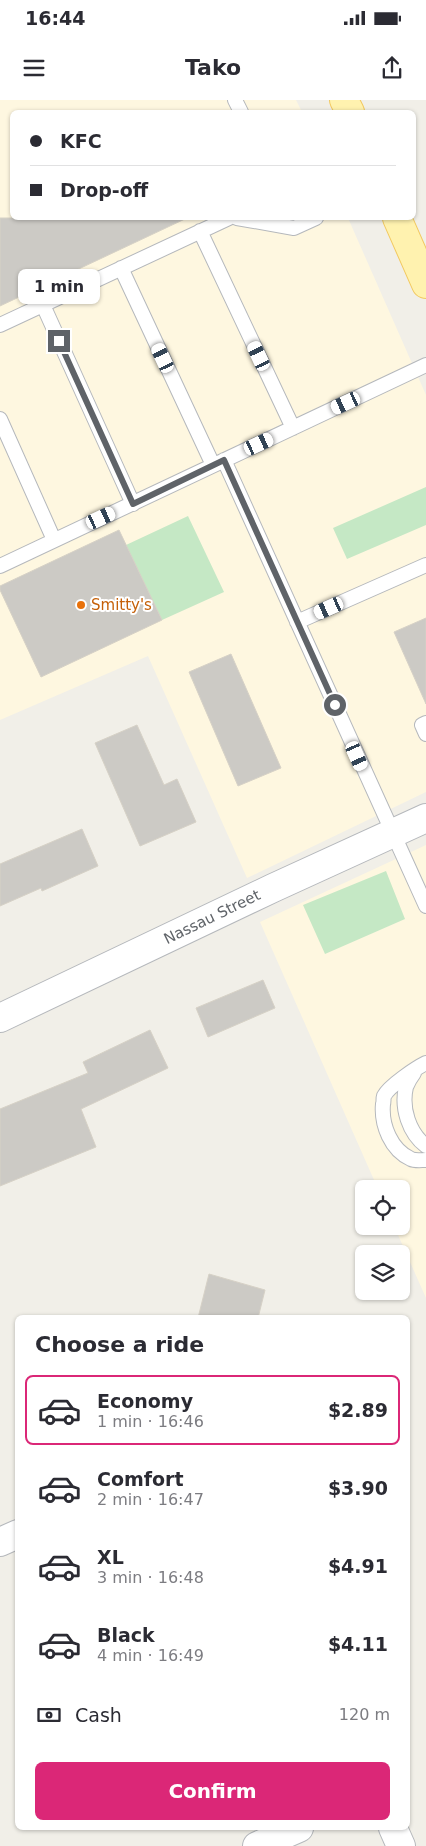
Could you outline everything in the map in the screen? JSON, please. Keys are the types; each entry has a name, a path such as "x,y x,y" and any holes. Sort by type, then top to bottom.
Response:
{"main road":[{"path":"398,220 424,272"}],"street":[{"name":"Nassau Street","path":"0,1018 273,888 426,818"},
{"path":"0,1542 15,1535"},
{"path":"257,1846 294,1830"},
{"path":"394,1830 401,1846"}],"lane":[{"path":"0,325 225,220"},
{"path":"259,220 292,223 306,220"},
{"path":"200,231 293,428"},
{"path":"121,268 297,622 426,906"},
{"path":"42,305 133,504"},
{"path":"0,566 426,365"},
{"path":"0,419 54,540"},
{"path":"297,622 426,565"},
{"path":"426,723 422,725 426,734"},
{"path":"421,1065 406,1086 404,1109 411,1126 426,1146"},
{"path":"421,1065 400,1080 384,1096 382,1116 394,1145 412,1160 426,1160"}],"shaded area":[{"path":"0,100 296,100 301,110 10,110 10,220 349,220 426,395 426,792 247,878 148,656 0,720"},
{"path":"426,845 426,1298 410,1262 410,1245 402,1245 398,1235 410,1235 410,1180 374,1180 260,922"}],"green space":[{"path":"426,487 426,525 347,559 333,528"},
{"path":"188,516 224,592 162,620 126,545"},
{"path":"386,871 405,919 325,954 303,905"}],"building":[{"path":"0,218 10,218 10,220 183,220 0,306"},
{"path":"119,530 162,620 41,677 0,590 0,586"},
{"path":"426,618 426,704 394,632"},
{"path":"231,654 281,768 238,786 189,672"},
{"path":"137,725 164,785 177,779 196,822 140,846 95,743"},
{"path":"82,829 98,866 42,891 41,888 0,906 0,864"},
{"path":"263,980 275,1008 208,1037 196,1008"},
{"path":"150,1030 168,1068 81,1109 96,1147 0,1186 0,1109 88,1073 83,1062"},
{"path":"209,1274 265,1290 259,1315 199,1315"}],"place":[{"name":"Smitty's","path":"81,605"}],"route":[{"path":"59,341 133,504 224,460 335,705"}]}
